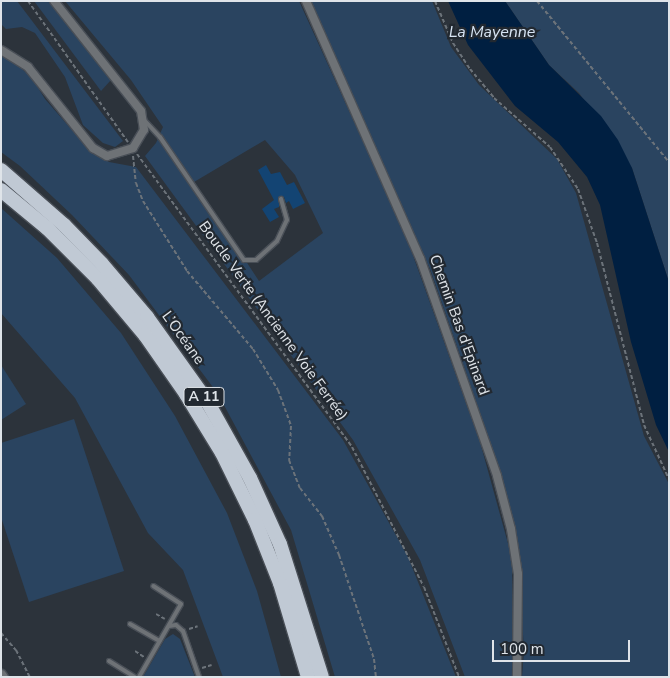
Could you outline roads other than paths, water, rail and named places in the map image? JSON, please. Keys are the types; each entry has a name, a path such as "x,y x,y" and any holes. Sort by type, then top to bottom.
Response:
{"highway":[{"name":"L’Océane","path":"1,170 64,225 102,264 147,317 207,401 250,478 280,544 322,677"},
{"name":"L’Océane","path":"1,190 47,228 98,279 145,335 186,394 222,453 255,520 280,583 308,677"}],"street":[{"path":"1,50 28,67 93,148 107,156 133,148 141,139 145,121 134,99 54,1"},
{"name":"Chemin Bas d'Epinard","path":"306,1 420,258 497,476 511,529 518,574 517,677"}],"lane":[{"path":"145,121 160,137 244,260 256,260 277,241 287,220 281,199"},
{"path":"139,677 181,604 153,586"},
{"path":"130,624 160,641"},
{"path":"168,628 176,625 183,631 199,677"},
{"path":"109,661 135,677"}],"water":[{"name":"La Mayenne","path":"448,1 505,1 549,65 601,116 618,140 632,168 669,282 669,452 656,425 631,342 600,205 587,177 558,142 515,106 468,45"}]}
